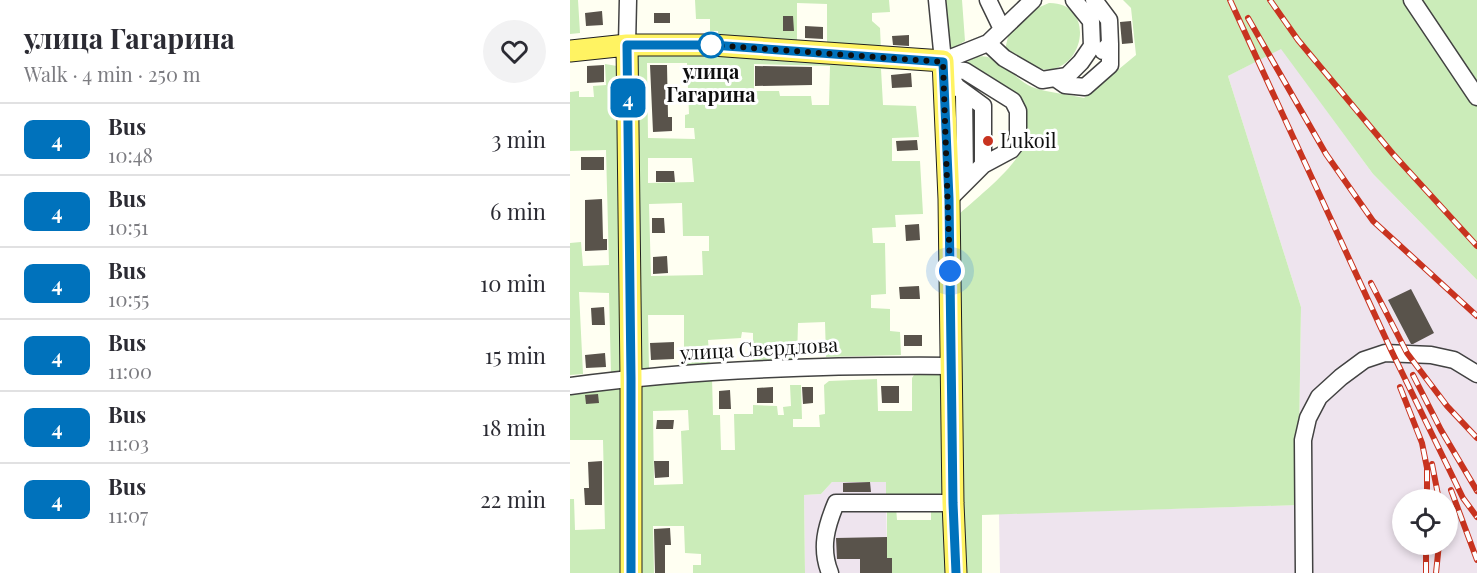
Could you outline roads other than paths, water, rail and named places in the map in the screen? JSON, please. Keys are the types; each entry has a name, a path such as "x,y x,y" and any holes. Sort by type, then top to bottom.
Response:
{"main road":[{"path":"570,51 627,45 712,45 943,65 949,199 956,573"},
{"path":"627,45 631,573"}],"street":[{"path":"627,45 628,0"},
{"path":"937,0 943,65 957,87 983,106 974,174"},
{"path":"987,0 1002,29"},
{"path":"943,65 988,43 1033,0"},
{"path":"988,43 1004,58 1042,80 1067,76 1092,46 1091,21 1074,0"},
{"path":"1054,78 1065,85 1086,87 1110,65 1109,20 1094,0"},
{"path":"1412,0 1477,97"},
{"path":"1081,62 1097,56 1110,44"},
{"path":"943,65 965,71 1013,101 1017,111 1018,141 1011,150 974,174 949,199"},
{"path":"969,96 974,174"},
{"path":"1304,573 1303,440 1308,418 1319,397 1364,360 1392,352 1431,355 1454,360 1477,374"},
{"name":"улица Свердлова","path":"570,386 631,378 850,365 952,366"},
{"path":"830,573 825,562 825,529 836,504 953,503"}],"railway":[{"path":"1230,0 1392,352 1463,498 1477,517"},
{"path":"1270,0 1298,40 1393,154 1477,246"},
{"path":"1248,18 1326,154 1373,221 1477,316"},
{"path":"1371,283 1407,353 1447,406 1477,438"},
{"path":"1413,375 1441,430 1477,491"},
{"path":"1400,387 1422,443 1427,468 1427,489"},
{"path":"1432,464 1437,489"},
{"path":"1458,509 1477,560"},
{"path":"1426,555 1426,573"},
{"path":"1436,573 1438,555"}],"place":[{"name":"улица Гагарина","path":"711,45"},
{"name":"Lukoil","path":"988,141"}]}
